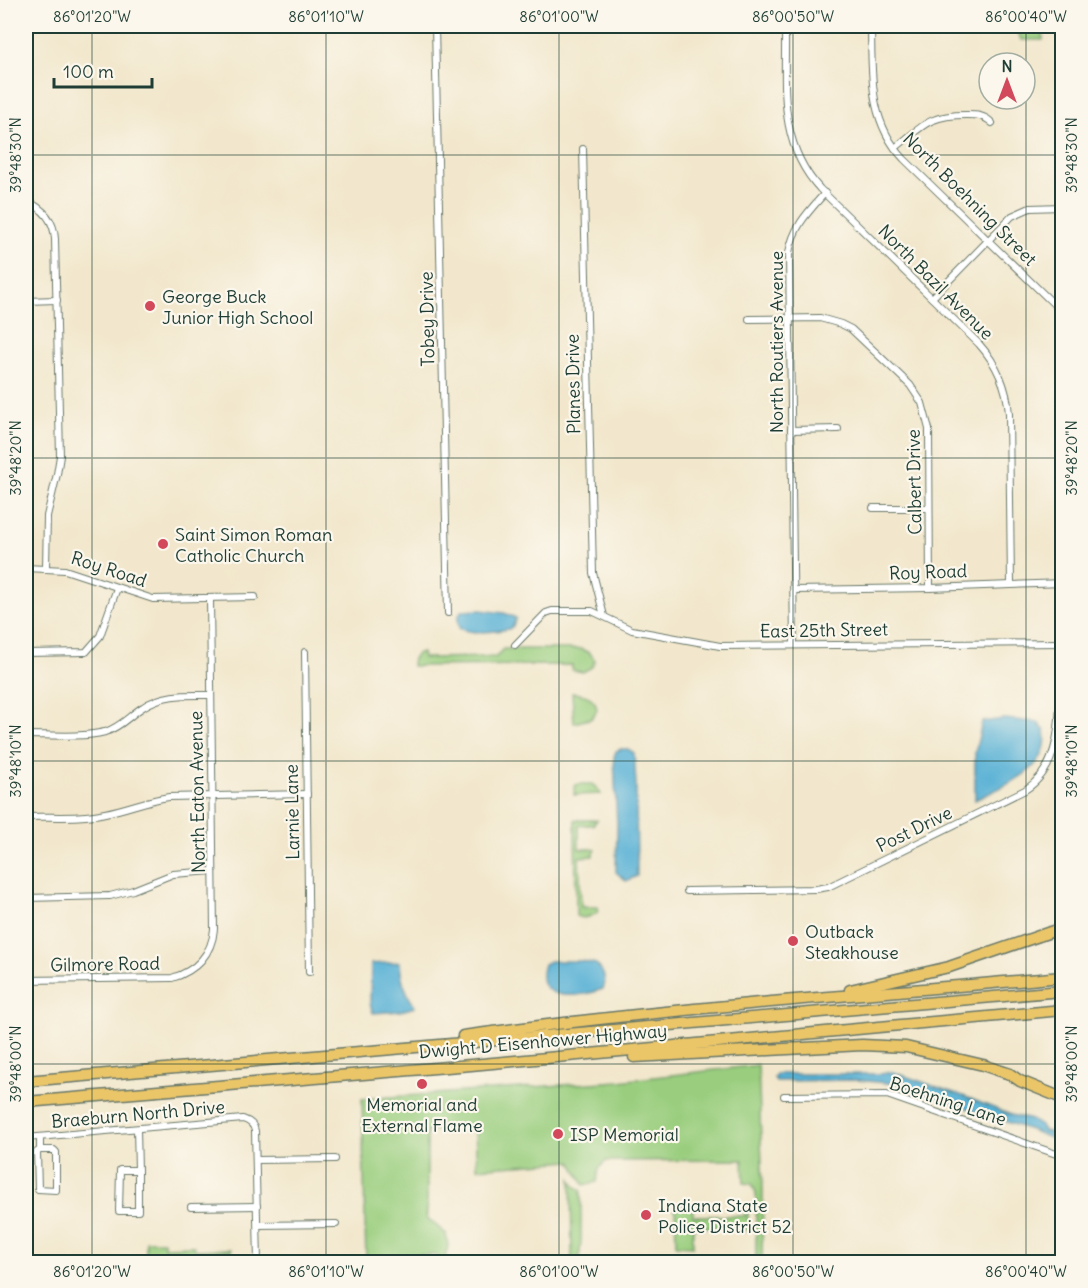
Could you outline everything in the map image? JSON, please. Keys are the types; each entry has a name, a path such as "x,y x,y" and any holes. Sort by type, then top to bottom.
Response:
{"highway":[{"path":"734,1006 858,989 916,976 981,957 1062,928"},
{"path":"337,1054 523,1028 734,1006 1062,977"},
{"name":"Dwight D Eisenhower Highway","path":"26,1081 1062,991"},
{"name":"Dwight D Eisenhower Highway","path":"26,1101 471,1065 1062,1010"},
{"path":"471,1065 571,1062 745,1050 883,1045 906,1047 983,1065 1010,1074 1020,1081 1062,1098"}],"street":[{"name":"Tobey Drive","path":"435,26 448,613"},
{"path":"785,26 786,110 790,137 802,165 825,193"},
{"name":"North Boehning Street","path":"871,26 873,96 881,125 895,148 1062,312"},
{"path":"895,148 938,117 979,115 992,123"},
{"name":"Planes Drive","path":"583,149 593,573 604,616"},
{"name":"North Bazil Avenue","path":"825,193 989,355 999,373 1006,390 1009,414 1011,584"},
{"name":"North Routiers Avenue","path":"794,645 789,260 791,242 801,220 825,193"},
{"path":"26,201 37,206 46,214 54,230 60,456 47,513 46,568"},
{"path":"932,298 1010,218 1020,211 1030,208 1062,207"},
{"path":"26,301 57,300"},
{"name":"Calbert Drive","path":"749,319 826,319 851,329 914,390 922,403 928,426 930,588"},
{"path":"791,430 838,429"},
{"path":"873,508 929,508"},
{"name":"Roy Road","path":"26,568 71,571 153,599 255,597"},
{"name":"Roy Road","path":"794,590 1062,583"},
{"path":"26,653 86,652 100,636 117,588"},
{"name":"North Eaton Avenue","path":"184,974 201,960 212,941 214,928 210,598"},
{"name":"East 25th Street","path":"515,645 550,611 592,611 615,624 632,630 714,645 1062,643"},
{"name":"Larnie Lane","path":"304,652 309,972"},
{"name":"Post Drive","path":"687,891 816,890 828,887 1025,790 1041,777 1053,757 1062,674"},
{"path":"26,735 103,732 120,725 142,707 156,700 177,695 211,695"},
{"path":"26,817 90,816 112,812 147,800 169,797 307,795"},
{"path":"26,898 113,896 173,874 213,871"},
{"name":"Gilmore Road","path":"26,980 168,978 184,974"},
{"name":"Boehning Lane","path":"784,1096 887,1095 1062,1156"},
{"name":"Braeburn North Drive","path":"26,1138 243,1119 251,1123 255,1129 256,1160"},
{"path":"136,1129 138,1170 139,1210 122,1212 119,1209 119,1172 120,1170 138,1170"},
{"path":"40,1137 40,1150 37,1152 38,1189 55,1190 57,1188 56,1152 53,1150 53,1136"},
{"path":"40,1150 53,1150"},
{"path":"258,1263 256,1160 335,1159"},
{"path":"190,1207 257,1206"},
{"path":"258,1225 336,1224"}],"green space":[{"path":"1016,26 1043,26 1043,40 1021,40"},
{"path":"503,649 581,649 590,653 595,660 592,667 583,672 572,670 572,665 412,666 414,657 422,652 423,658 496,657"},
{"path":"572,693 585,695 592,699 597,710 592,718 574,723"},
{"path":"593,784 601,794 574,795 575,785"},
{"path":"575,820 597,820 593,825 579,825 579,849 596,849 593,856 579,857 581,907 598,907 599,911 585,918 576,916"},
{"path":"758,1065 763,1188 762,1262 756,1262 756,1193 752,1184 744,1183 743,1160 606,1161 599,1168 597,1182 584,1185 571,1161 477,1168 475,1131 451,1129 427,1131 427,1218 446,1234 448,1245 445,1260 440,1260 436,1255 413,1255 413,1262 366,1262 362,1099 619,1081"},
{"path":"571,1179 581,1190 579,1262 572,1262"},
{"path":"690,1205 693,1208 693,1216 745,1216 745,1210 748,1213 748,1230 745,1232 745,1227 693,1227 693,1246 676,1245 675,1206"},
{"path":"146,1241 164,1241 164,1247 194,1246 195,1250 231,1249 231,1262 165,1262 164,1253 164,1262 146,1262"}],"water":[{"path":"480,610 504,613 516,618 509,629 477,632 459,628 458,618 461,611"},
{"path":"1004,719 1037,722 1045,731 1045,745 1041,757 1033,767 1011,783 975,800 975,753 982,722"},
{"path":"628,749 634,753 636,784 637,876 626,881 616,872 614,757 616,751"},
{"path":"550,961 581,961 596,964 604,976 603,989 571,995 560,995 551,991 544,986 542,977 544,964"},
{"path":"400,962 404,985 415,1007 401,1011 373,1013 370,1004 371,964"},
{"path":"893,1072 1011,1115 1031,1120 1044,1131 1062,1134 1062,1143 897,1084 857,1080 776,1081 774,1078 776,1074"},
{"path":"201,1255 220,1255 220,1262 201,1262"}],"place":[{"name":"George Buck Junior High School","path":"150,306"},
{"name":"Saint Simon Roman Catholic Church","path":"163,544"},
{"name":"Outback Steakhouse","path":"793,941"},
{"name":"Memorial and External Flame","path":"422,1084"},
{"name":"ISP Memorial","path":"558,1134"},
{"name":"Indiana State Police District 52","path":"646,1215"}]}
